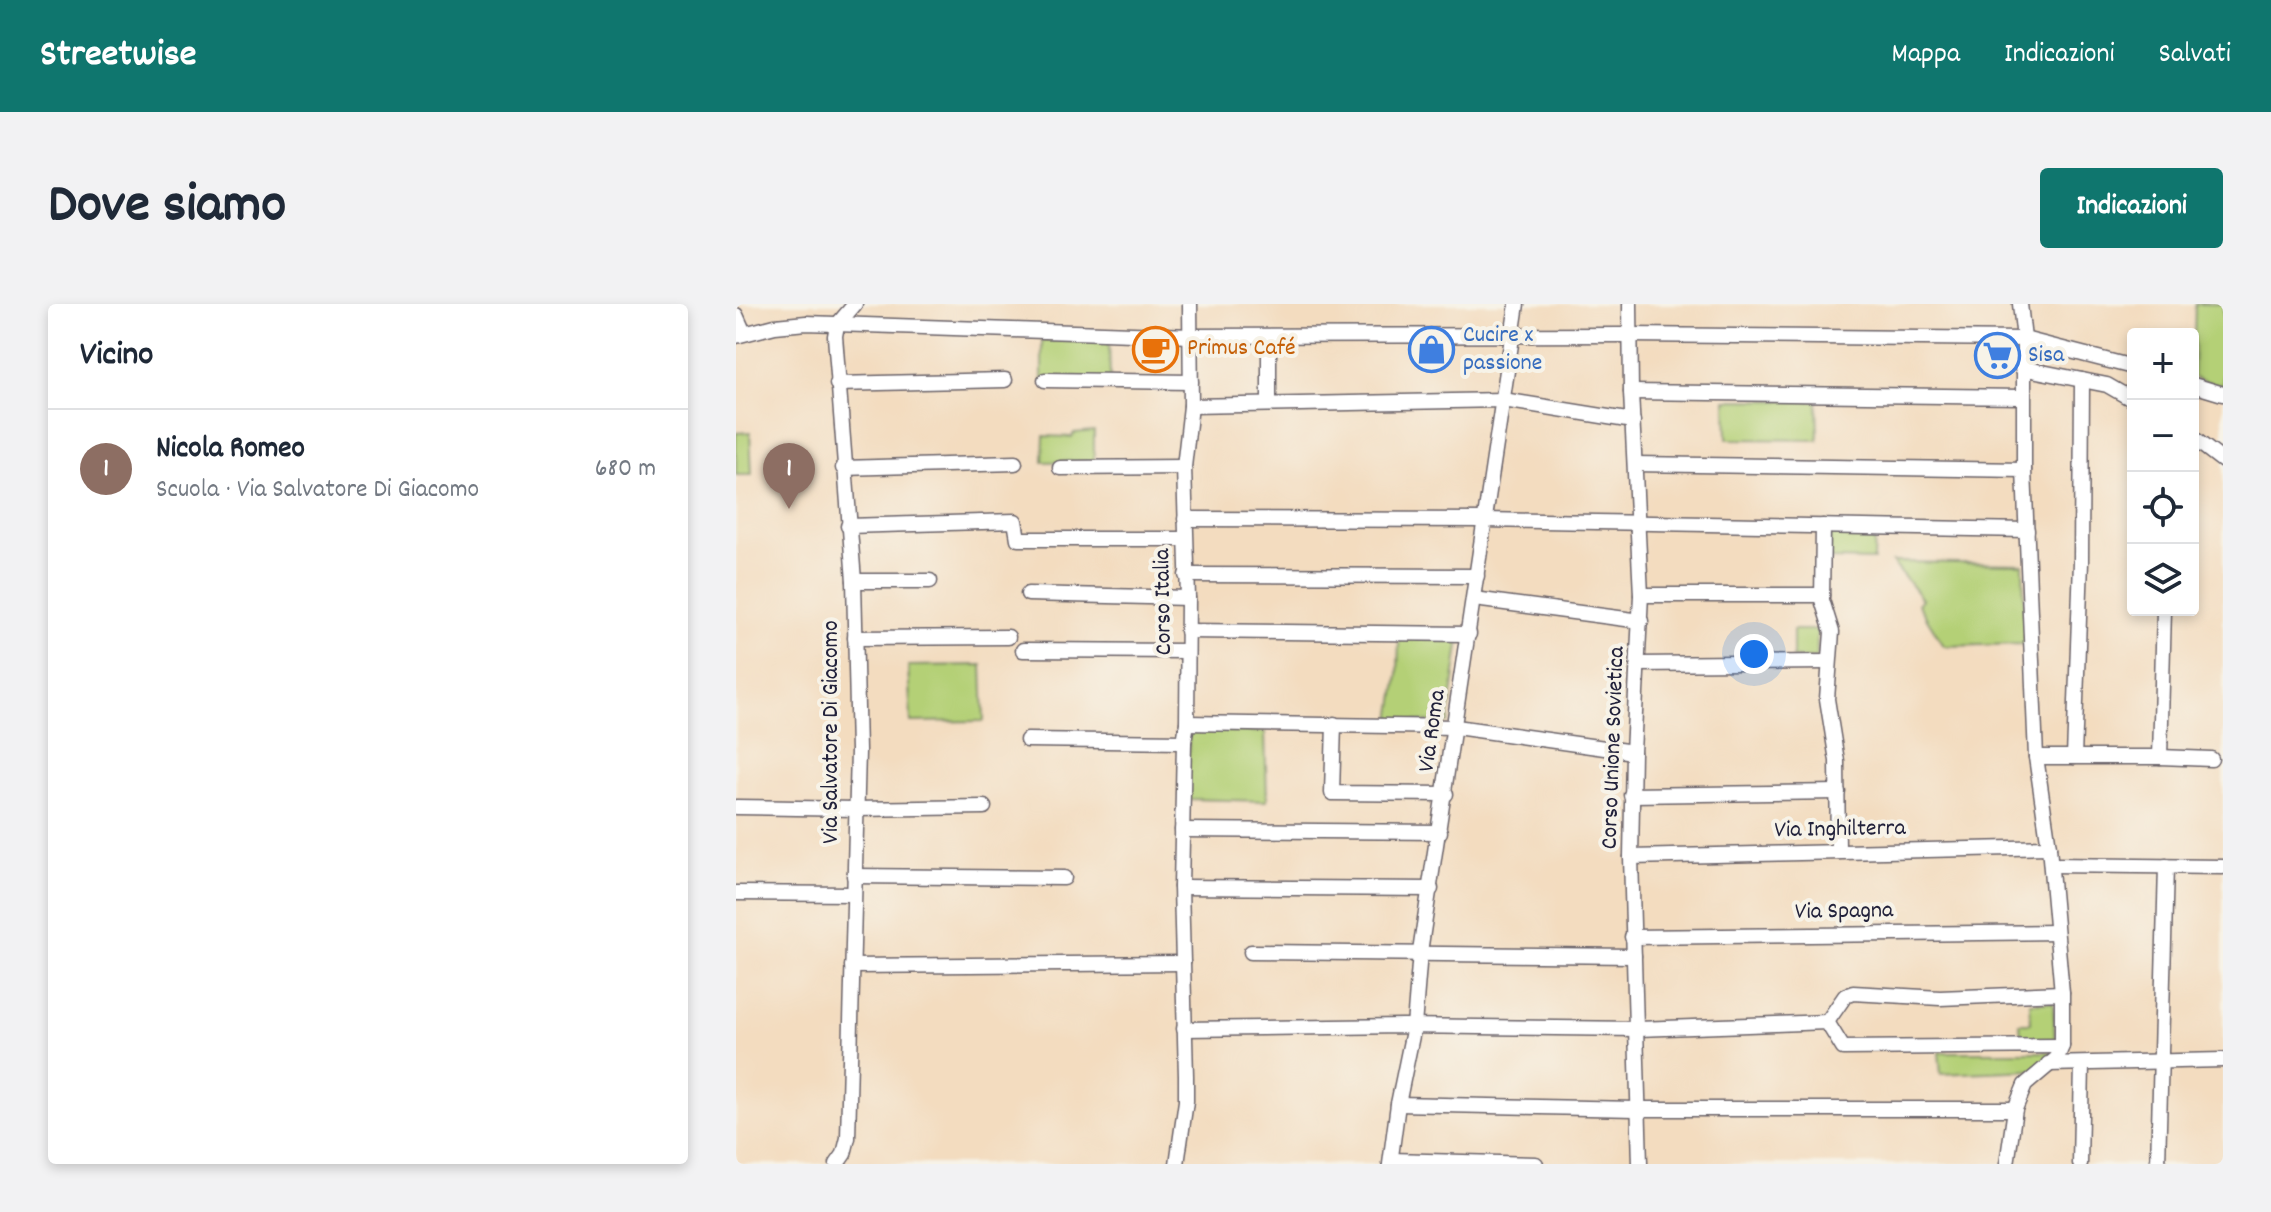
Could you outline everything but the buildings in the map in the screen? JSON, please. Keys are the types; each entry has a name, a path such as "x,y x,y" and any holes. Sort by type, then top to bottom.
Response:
{"street":[{"path":"837,325 855,304"},
{"name":"Corso Italia","path":"1177,1164 1186,1101 1181,887 1188,598 1184,467 1191,406 1190,304"},
{"name":"Via Roma","path":"1391,1162 1398,1104 1414,1026 1420,952 1517,304"},
{"name":"Corso Unione Sovietica","path":"1630,304 1641,595 1631,795 1632,937 1638,1029 1636,1109 1640,1164"},
{"path":"2007,1164 2015,1109 2025,1085 2057,1058 2062,1046 2062,993 2051,865 2036,757 2024,470 2024,339 2020,304"},
{"path":"736,315 740,335 790,324 1269,337 1629,335 2024,339 2127,365"},
{"name":"Via Salvatore Di Giacomo","path":"837,325 837,384 854,581 856,809 848,1138 844,1154 837,1164"},
{"path":"1269,337 1269,404"},
{"path":"2022,368 2107,385 2127,397"},
{"path":"837,384 1005,380"},
{"path":"1045,380 1191,382"},
{"path":"2074,757 2081,562 2082,380"},
{"path":"2199,387 2223,394"},
{"path":"1631,392 2022,397"},
{"path":"1191,406 1503,400 1633,421"},
{"path":"2199,443 2223,461"},
{"path":"843,468 1015,463"},
{"path":"1635,464 2024,470"},
{"path":"1060,468 1184,467"},
{"path":"1185,519 1485,520 2027,530"},
{"path":"848,526 1015,521 1018,539 1185,539"},
{"path":"1823,526 1822,595 1832,632 1827,699 1837,761 1838,852"},
{"path":"1186,575 1477,576"},
{"path":"854,581 930,581"},
{"path":"1028,594 1188,598"},
{"path":"1641,595 1822,595"},
{"path":"1474,599 1641,621"},
{"path":"2160,757 2164,616"},
{"path":"1187,631 1469,634"},
{"path":"855,638 1008,637"},
{"path":"1023,650 1187,651"},
{"path":"1639,664 1828,662"},
{"path":"1187,723 1456,727 1633,752"},
{"path":"1334,724 1332,793 1446,794"},
{"path":"1027,740 1184,742"},
{"path":"2036,757 2211,759"},
{"path":"1631,795 1838,792"},
{"path":"736,807 984,807"},
{"path":"1182,830 1440,832"},
{"name":"Via Inghilterra","path":"1631,857 2049,847"},
{"path":"2051,865 2223,867"},
{"path":"2158,1164 2166,866"},
{"path":"854,876 1064,878"},
{"path":"1181,887 1431,889"},
{"path":"736,893 853,894"},
{"name":"Via Spagna","path":"1632,937 2056,932"},
{"path":"1251,952 1634,956"},
{"path":"852,966 1183,963"},
{"path":"1827,1022 1845,996 1853,993 1940,998 2062,993"},
{"path":"1184,1029 1414,1026 1638,1029 1827,1022"},
{"path":"1827,1022 1843,1048 2062,1046"},
{"path":"2048,1064 2223,1060"},
{"path":"2080,1164 2082,1064"},
{"path":"1398,1104 1636,1109 2015,1109"},
{"path":"1391,1162 1536,1164"}],"green space":[{"path":"2195,304 2223,304 2223,386 2199,379 2199,328 2194,328"},
{"path":"1109,340 1110,379 1042,379 1042,341"},
{"path":"1726,400 1817,401 1818,440 1727,439"},
{"path":"1094,431 1094,461 1043,462 1044,436 1072,437 1074,433"},
{"path":"750,432 752,475 736,475 736,433"},
{"path":"1830,530 1875,531 1874,560 1829,559"},
{"path":"1892,562 2023,564 2025,644 1944,646 1918,604 1922,599"},
{"path":"1793,630 1817,630 1817,658 1793,658"},
{"path":"1399,638 1460,638 1448,723 1391,720 1398,675"},
{"path":"982,665 984,721 911,722 908,666"},
{"path":"1189,730 1265,732 1267,801 1187,799"},
{"path":"2053,1002 2055,1041 2021,1041 2020,1023 2031,1023 2030,1003"},
{"path":"1939,1052 2055,1052 2034,1070 1941,1074"}],"place":[{"name":"Primus Café","path":"1156,349"},
{"name":"Cucire x passione","path":"1432,350"},
{"name":"Sisa","path":"1997,356"},
{"name":"Nicola Romeo","path":"789,509"}]}
